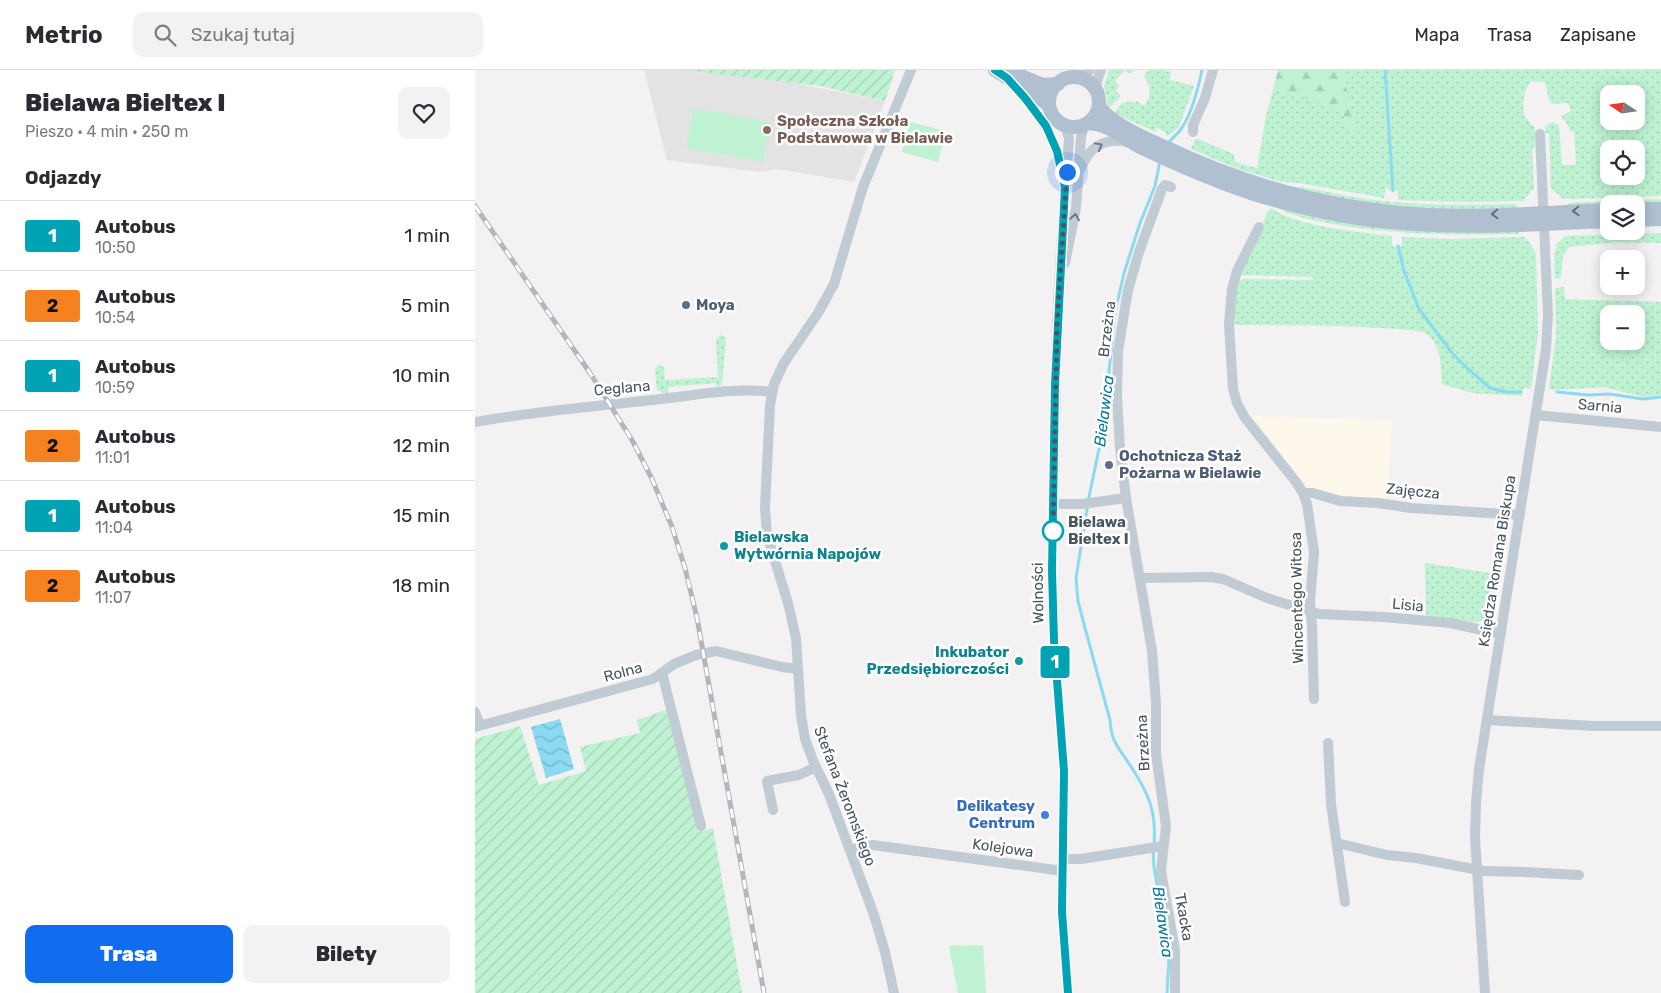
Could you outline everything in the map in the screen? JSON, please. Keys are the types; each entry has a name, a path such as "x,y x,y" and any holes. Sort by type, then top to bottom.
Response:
{"main road":[{"path":"1002,73 1043,84 1058,84"},
{"path":"1002,73 1049,106 1055,119 1065,126 1075,127 1086,124 1104,126 1134,144 1157,149"},
{"path":"1049,106 1050,96 1058,84 1067,78 1084,74 1087,81 1096,91 1099,106 1106,116 1157,149 1238,189 1297,206 1342,216 1423,225 1544,218 1600,211"},
{"path":"1086,124 1095,116 1099,106"},
{"path":"1645,209 1661,209"},
{"path":"1544,218 1600,221"},
{"path":"1645,220 1661,219"}],"street":[{"name":"Stefana Żeromskiego","path":"894,993 878,929 829,794 816,767 803,729 794,631 769,544 765,524 765,496 772,392 779,370 821,309 834,284 863,187 911,70"},
{"path":"1096,91 1101,70"},
{"path":"1193,132 1193,125 1205,98 1213,70"},
{"path":"1002,73 1030,103 1046,126 1057,151 1065,187"},
{"name":"Wolności","path":"1061,281 1075,218 1081,137 1086,124"},
{"name":"Wolności","path":"1065,126 1069,138 1055,385 1052,571 1053,633 1064,771 1063,918 1068,993"},
{"name":"Księdza Romana Biskupa","path":"1485,993 1475,837 1476,803 1478,774 1544,367 1547,332 1541,134"},
{"path":"1078,173 1088,153 1099,145 1114,140 1134,144"},
{"name":"Brzeżna","path":"1163,846 1166,826 1156,754 1156,703 1152,652 1126,498 1117,397 1118,351 1128,290 1139,252 1162,188 1165,185 1171,187"},
{"name":"Wincentego Witosa","path":"1259,226 1237,270 1232,289 1229,324 1233,389 1238,406 1245,418 1303,493 1310,522 1314,552 1311,612 1314,699"},
{"name":"Ceglana","path":"475,422 611,403 755,390 772,392"},
{"name":"Sarnia","path":"1536,415 1661,427"},
{"name":"Zajęcza","path":"1303,493 1313,493 1339,501 1520,515"},
{"path":"1054,504 1087,503 1126,498"},
{"path":"1140,578 1211,577 1223,579 1267,598 1311,612"},
{"name":"Lisia","path":"1311,612 1451,624 1501,634"},
{"name":"Rolna","path":"475,712 477,726 653,679 674,664 696,655 716,651 781,667 798,669"},
{"path":"662,673 701,826"},
{"path":"1487,720 1593,726 1661,726"},
{"path":"1327,743 1331,804 1345,902"},
{"path":"773,810 767,782 799,775 816,767"},
{"path":"1337,843 1371,852 1416,858 1477,870 1579,875"},
{"name":"Kolejowa","path":"850,850 873,845 1063,871"},
{"path":"1063,859 1081,859 1163,846"},
{"name":"Tkacka","path":"1163,846 1161,871 1175,950 1175,993"}],"shaded area":[{"name":"Społeczna Szkoła Podstawowa w Bielawie","path":"644,70 680,70 789,82 885,101 854,182 778,169 760,172 667,160"},
{"path":"1253,416 1392,420 1387,499 1322,493 1310,487 1297,474"}],"green space":[{"path":"683,70 895,70 885,101 820,86"},
{"path":"1109,70 1125,70 1115,81 1119,86 1116,91 1121,96 1109,108 1104,86"},
{"path":"1125,70 1135,70 1130,74"},
{"path":"1149,70 1171,72 1170,80 1194,86 1179,127 1167,137 1166,133 1157,128 1155,132 1114,113 1121,104 1131,101 1135,103 1137,101 1144,106 1150,91 1144,76"},
{"path":"1278,70 1342,70 1356,128 1356,136 1353,137 1351,135 1343,113 1339,110 1294,94 1273,90"},
{"path":"1342,70 1661,70 1661,196 1600,195 1600,198 1563,199 1551,188 1549,133 1545,133 1545,127 1552,122 1559,125 1562,165 1576,165 1574,131 1570,131 1561,116 1571,111 1568,103 1552,104 1545,82 1531,81 1525,91 1523,107 1525,117 1535,128 1535,147 1532,148 1534,188 1523,201 1460,202 1398,200 1398,191 1389,191 1388,187 1386,188 1384,198 1299,183 1282,182 1238,169 1191,149 1195,139 1198,139 1234,154 1235,162 1257,168 1266,116 1273,90 1294,94 1339,110 1343,113 1351,135 1357,134"},
{"path":"693,108 770,122 763,162 686,148"},
{"path":"910,122 946,131 938,162 902,152"},
{"path":"1282,186 1303,187 1355,197 1403,203 1516,204 1518,209 1428,209 1372,205"},
{"path":"1661,199 1661,204 1645,204 1645,200"},
{"path":"1600,202 1600,204 1569,206 1568,203"},
{"path":"1270,208 1288,217 1316,225 1392,236 1392,246 1402,246 1402,237 1451,239 1524,237 1532,245 1536,253 1538,333 1531,389 1523,388 1522,396 1472,393 1442,384 1440,358 1436,345 1427,334 1417,331 1336,326 1232,325 1236,283 1242,279 1313,280 1313,277 1240,275 1242,265"},
{"path":"1277,208 1519,230 1519,233 1450,234 1383,231 1315,220"},
{"path":"1661,233 1661,243 1617,242 1569,247 1563,256 1561,278 1555,279 1554,252 1556,245 1565,236 1600,235 1600,240 1645,240 1645,234"},
{"path":"1564,287 1565,299 1661,302 1661,395 1644,397 1603,387 1549,389 1556,336 1555,288"},
{"path":"721,335 726,338 722,384 717,389 716,383 668,387 668,394 657,390 655,369 658,365 664,368 665,380 718,377 716,339"},
{"path":"1425,563 1497,574 1495,596 1487,616 1477,622 1426,618"},
{"path":"668,709 698,832 713,828 742,993 475,993 475,739 520,726 539,785 586,771 580,747 640,733 637,720"},
{"path":"983,945 986,993 958,993 949,946"}],"water":[{"path":"560,719 574,769 546,778 531,727"}],"waterway":[{"name":"Bielawica","path":"1168,144 1181,129 1190,113 1202,70"},
{"path":"1385,70 1393,191"},
{"name":"Bielawica","path":"1154,842 1154,819 1149,800 1140,781 1115,742 1112,733 1078,601 1076,578 1089,497 1103,430 1115,313 1124,273 1140,223 1155,186 1160,161"},
{"path":"1398,246 1404,271 1419,309 1452,353 1490,388 1506,392 1521,392"},
{"path":"1557,392 1588,395 1609,394 1643,399 1661,397"},
{"name":"Bielawica","path":"1153,851 1169,958 1167,993"}],"railway":[{"path":"475,206 590,373 632,440 652,479 672,527 685,568 697,618 764,993"}],"bus line":[{"name":"1","path":"995,70 1007,78 1039,114 1057,151 1063,171 1065,187 1057,324 1052,571 1054,641 1064,771 1062,912 1068,993"}],"place":[{"name":"Społeczna Szkoła Podstawowa w Bielawie","path":"767,130"},
{"name":"Moya","path":"686,305"},
{"name":"Ochotnicza Staż Pożarna w Bielawie","path":"1109,465"},
{"name":"Bielawa Bieltex I","path":"1053,531"},
{"name":"Bielawska Wytwórnia Napojów","path":"724,546"},
{"name":"Inkubator Przedsiębiorczości","path":"1019,661"},
{"name":"Delikatesy Centrum","path":"1045,815"}],"route":[{"path":"1053,531 1057,324 1067,172"}]}
